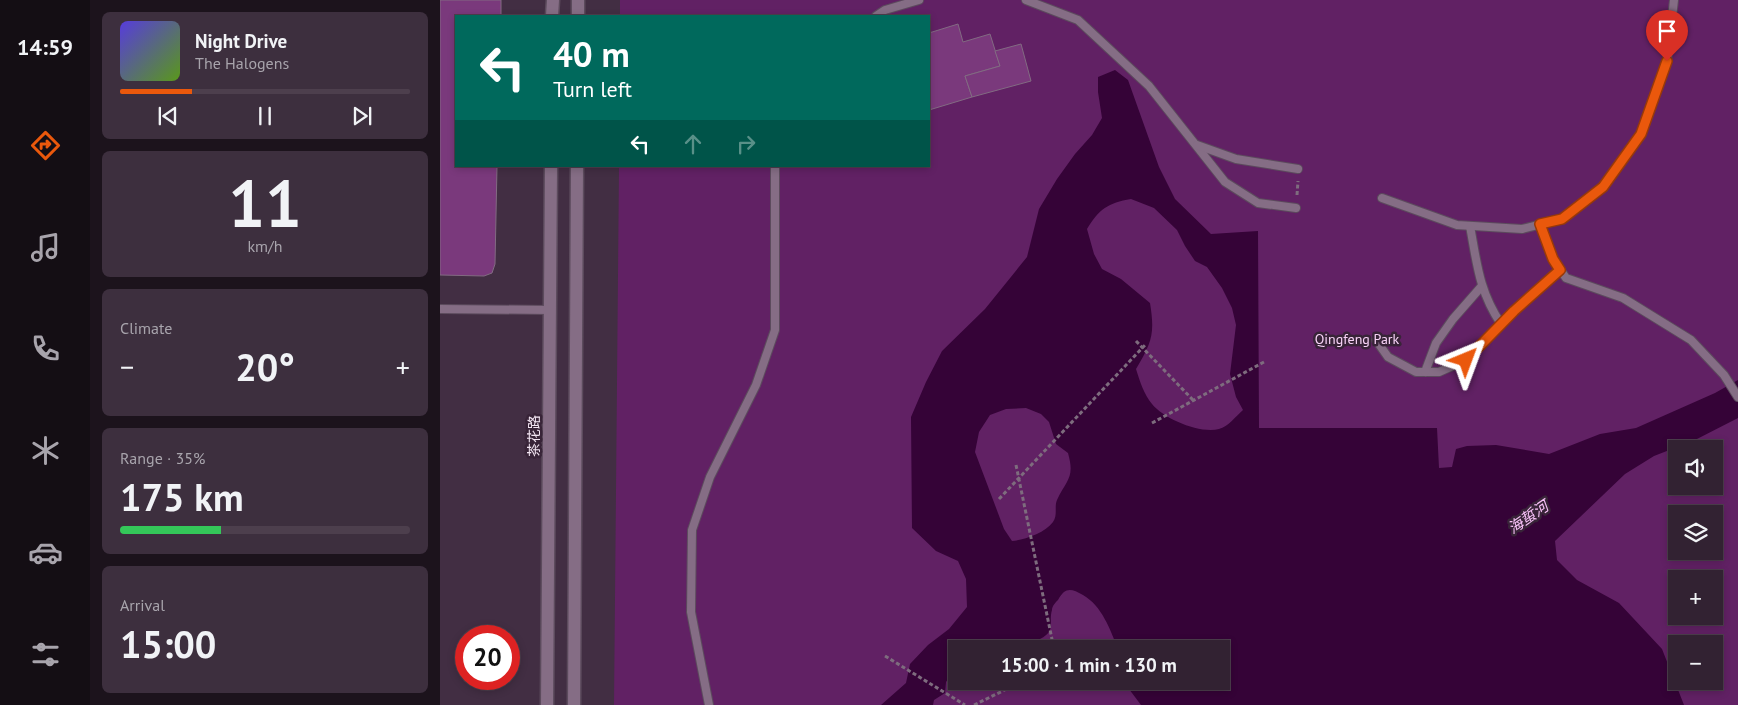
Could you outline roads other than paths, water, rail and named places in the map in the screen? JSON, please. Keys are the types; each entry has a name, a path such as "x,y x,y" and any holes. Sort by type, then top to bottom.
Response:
{"main road":[{"path":"552,15 553,0"},
{"path":"578,0 578,15"},
{"name":"茶花路","path":"547,705 550,167"},
{"path":"574,705 577,167"}],"lane":[{"path":"878,15 886,10 918,0"},
{"path":"1026,0 1078,20 1149,86 1225,182 1258,203 1296,208"},
{"path":"1382,198 1456,225 1522,229 1562,219 1603,187 1641,134 1667,61 1674,0"},
{"path":"1195,144 1236,159 1298,169"},
{"path":"709,705 691,612 692,530 710,477 756,385 775,330 775,167"},
{"path":"1540,224 1553,259 1566,278 1623,298 1691,340 1724,375 1738,397"},
{"path":"1470,226 1481,287 1490,308 1501,324"},
{"path":"1376,340 1388,356 1416,372 1439,372 1466,360 1501,324 1560,270"},
{"path":"1425,372 1436,343 1453,318 1481,287"},
{"path":"440,309 550,310"}],"water":[{"name":"海蜇河","path":"1115,70 1128,80 1159,167 1175,199 1211,234 1258,231 1259,428 1437,428 1439,468 1452,467 1456,449 1467,446 1496,445 1549,454 1600,434 1636,428 1715,393 1738,380 1738,418 1695,440 1668,440 1668,451 1654,456 1625,474 1555,541 1557,560 1577,580 1619,603 1662,649 1668,664 1668,690 1678,690 1684,705 1141,705 1130,690 1230,690 1230,640 1114,640 1105,619 1095,605 1083,595 1069,590 1063,593 1053,606 1050,629 1040,639 948,640 948,679 945,693 934,700 933,705 881,705 906,683 910,664 928,645 949,629 967,607 966,579 958,561 936,551 912,528 911,417 942,351 985,309 1027,257 1039,209 1057,179 1092,135 1102,118 1098,77","holes":["1131,199 1154,208 1177,230 1195,261 1207,267 1222,288 1232,308 1236,325 1230,374 1236,397 1243,410 1229,424 1219,429 1202,429 1183,424 1165,415 1152,404 1136,369 1146,352 1151,338 1150,303 1121,279 1102,269 1094,254 1087,229 1096,216 1105,208","1026,408 1041,414 1049,422 1056,444 1068,453 1071,468 1069,478 1057,500 1053,522 1034,535 1012,541 1004,529 975,452 979,432 990,415 1006,409"]}],"park label":[{"name":"Qingfeng Park","path":"1357,339"}]}
